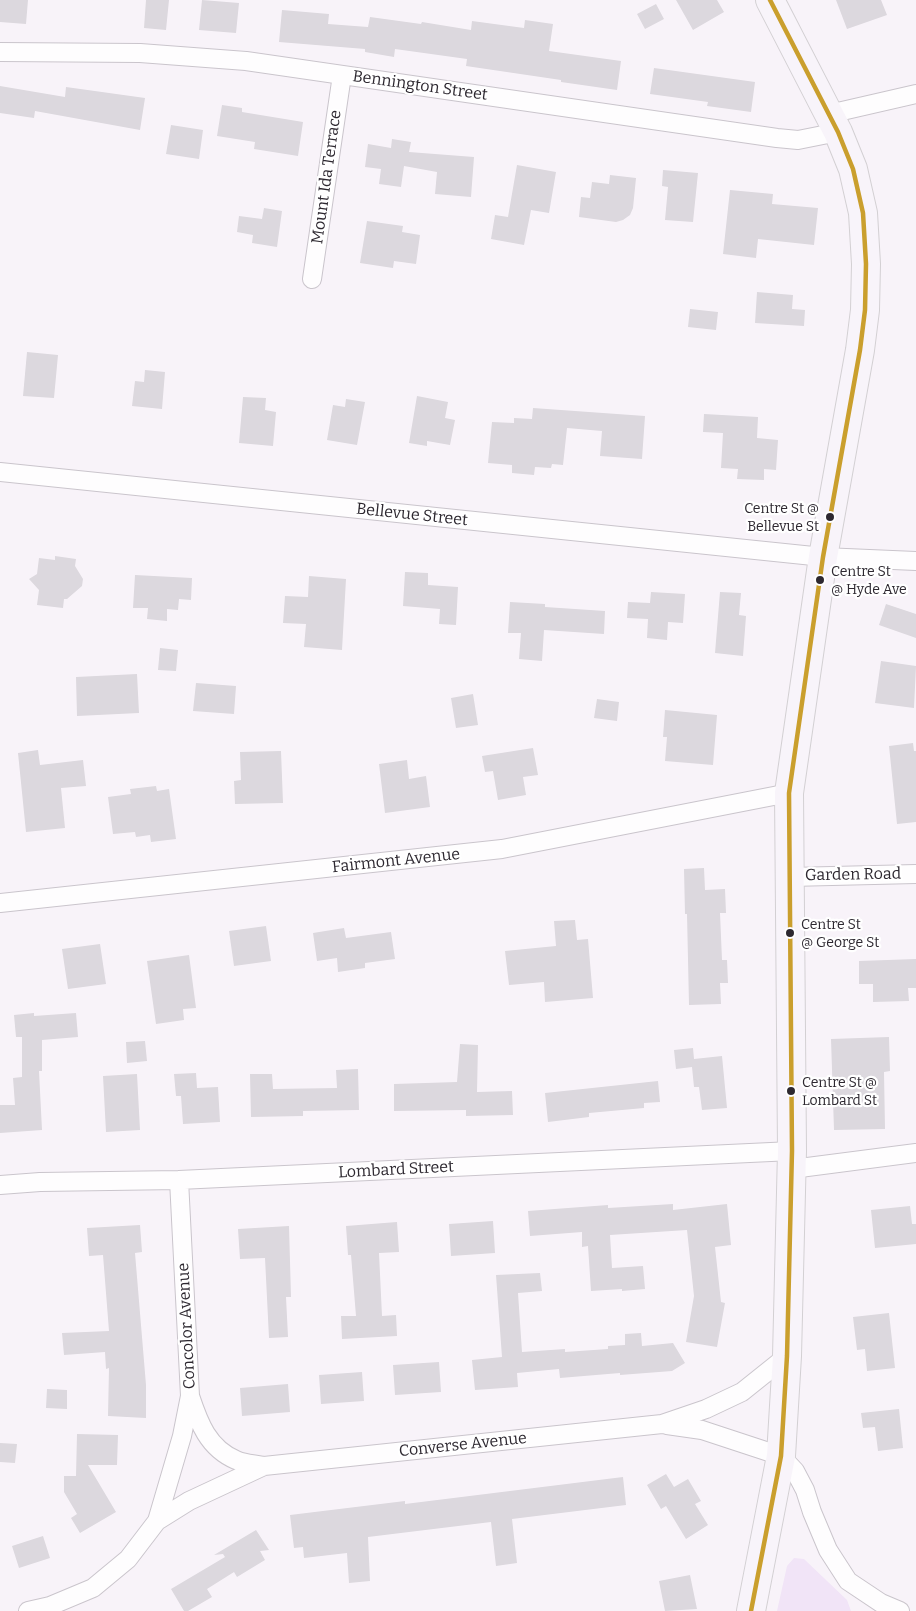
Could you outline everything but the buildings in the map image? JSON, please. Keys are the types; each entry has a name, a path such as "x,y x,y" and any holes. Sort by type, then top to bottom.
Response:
{"main road":[{"path":"751,1611 781,1456 787,1356 792,1160 789,792 823,557 860,350 865,310 866,264 862,213 853,169 833,123 770,0"}],"street":[{"name":"Bennington Street","path":"0,52 140,53 246,61 798,140 833,123 916,94"},
{"name":"Mount Ida Terrace","path":"312,279 342,75"},
{"name":"Bellevue Street","path":"0,472 823,557 916,561"},
{"name":"Fairmont Avenue","path":"0,903 502,849 789,792"},
{"name":"Garden Road","path":"790,877 916,874"},
{"name":"Lombard Street","path":"0,1185 792,1160 916,1154"},
{"name":"Concolor Avenue","path":"28,1611 50,1606 93,1588 128,1559 157,1521 182,1436 190,1396 180,1180"},
{"name":"Converse Avenue","path":"190,1396 199,1425 213,1445 236,1460 264,1466 662,1424 706,1409 742,1392 787,1356"},
{"name":"Converse Avenue","path":"662,1424 702,1430 781,1456"},
{"path":"781,1456 795,1471 805,1490 828,1550 848,1581 881,1603 900,1611"},
{"name":"Converse Avenue","path":"157,1521 189,1501 264,1466"}],"shaded area":[{"path":"794,1558 804,1559 847,1600 851,1611 777,1611 787,1566"}],"transit line":[{"path":"751,1611 781,1456 787,1356 792,1151 789,793 823,557 860,350 865,310 866,264 863,213 853,169 838,132 770,0"}],"place":[{"name":"Centre St @ Bellevue St","path":"830,517"},
{"name":"Centre St @ Hyde Ave","path":"820,580"},
{"name":"Centre St @ George St","path":"790,933"},
{"name":"Centre St @ Lombard St","path":"791,1091"}]}
